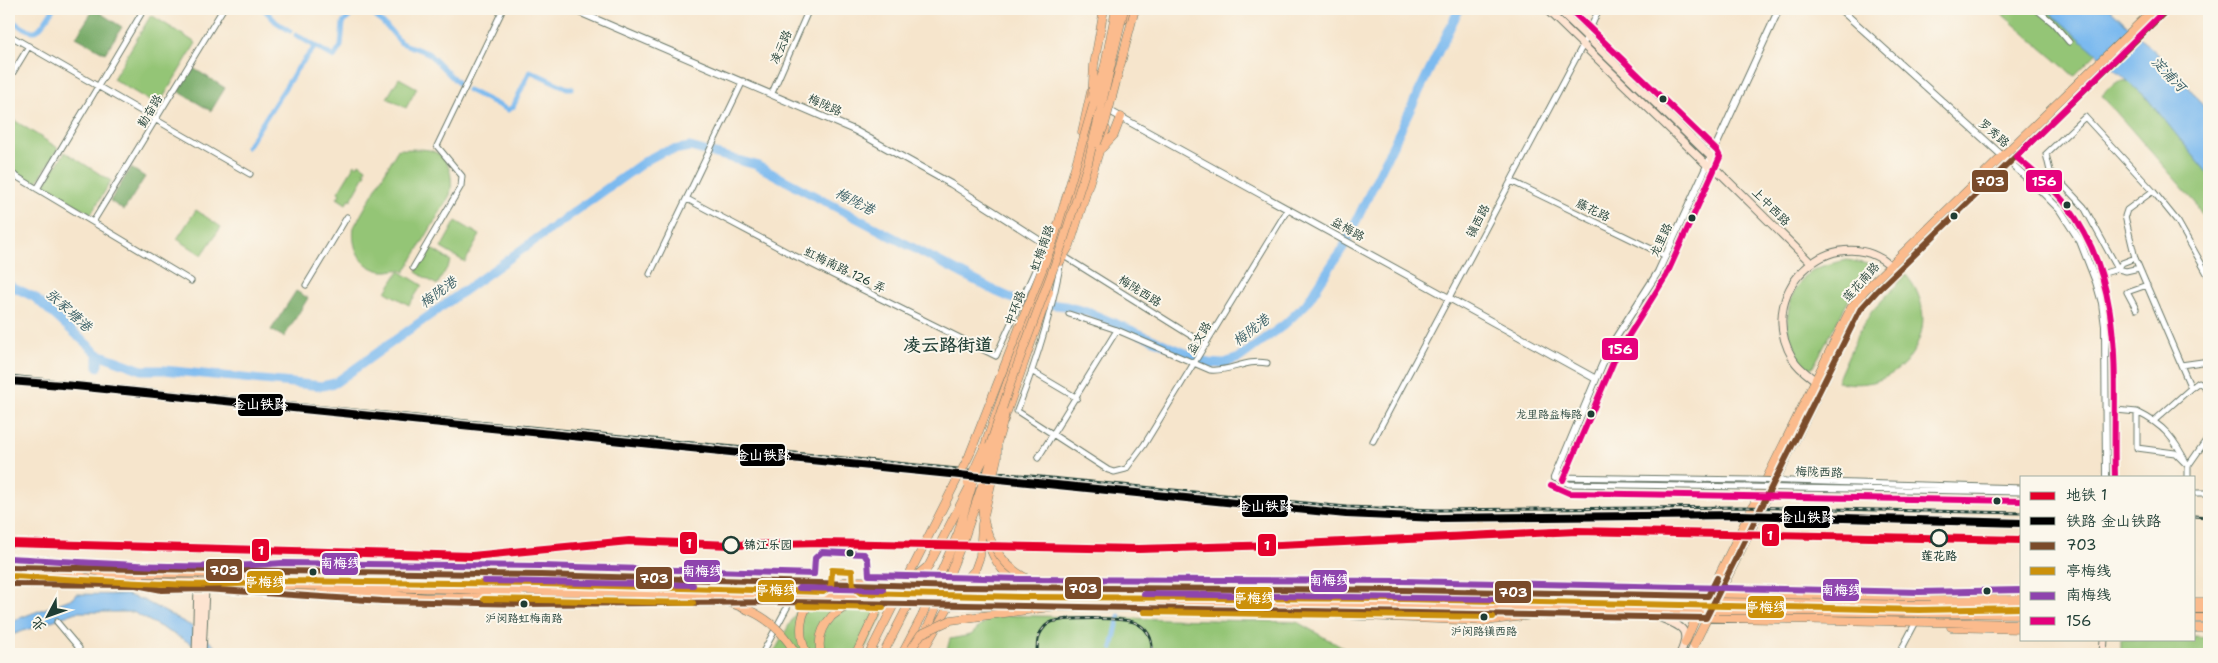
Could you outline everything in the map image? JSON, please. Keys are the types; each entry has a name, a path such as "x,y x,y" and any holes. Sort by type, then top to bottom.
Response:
{"main road":[{"path":"1091,110 1094,66 1104,9"},
{"name":"虹梅南路","path":"1062,255 1070,245 1100,149 1104,9"},
{"name":"虹梅南路","path":"913,654 931,620 949,578 1062,255 1063,243 1100,106 1116,9"},
{"name":"中环路","path":"869,654 969,456 1054,242 1105,65 1116,9"},
{"name":"虹梅南路","path":"902,654 922,616 958,533 984,448 1052,248 1074,192 1114,59 1124,9"},
{"name":"中环路","path":"883,654 988,451 1010,385 1062,245 1088,163 1124,9"},
{"path":"1123,20 1131,9"},
{"name":"虹梅南路","path":"1052,248 1063,202 1100,106 1116,76 1131,9"},
{"path":"1088,163 1105,124 1135,9"},
{"name":"上中西路","path":"1546,9 1810,262"},
{"name":"上中西路","path":"1558,9 1711,157 1712,167"},
{"name":"莲花南路","path":"1694,644 1860,310 1894,268 2003,156 2154,9"},
{"name":"莲花南路","path":"1685,643 1851,308 2010,163 2168,9"},
{"path":"1114,59 1116,76"},
{"path":"1100,149 1114,135 1121,117"},
{"path":"1075,203 1087,189"},
{"path":"1063,202 1074,192"},
{"path":"1815,380 1793,360 1783,338 1781,310 1790,286 1810,262 1839,251 1857,250 1877,256 1894,268"},
{"path":"1010,385 1001,434 986,481 982,503 985,526 998,553 1009,566 1029,580 1093,597"},
{"path":"945,596 962,584 975,570 982,542 982,524 997,458 996,441"},
{"path":"643,603 655,595 665,592 780,589 882,593 899,588 920,574 935,556 953,521 976,463 984,448"},
{"path":"982,524 992,556 1007,576 1021,588"},
{"path":"9,558 47,560 105,573"},
{"path":"262,574 273,568 346,566 512,568 541,575"},
{"path":"9,567 258,575 282,572 541,575 960,587 1402,590 1476,594 1708,596 1919,601 2020,600"},
{"path":"9,571 262,574 1093,597 1296,606 2020,614"},
{"path":"198,653 201,574"},
{"path":"525,576 665,592 2020,606"},
{"path":"9,579 871,598 1093,597 1132,599 1145,609"},
{"path":"807,654 803,647 800,630 808,603 842,582 860,581 1062,590"},
{"path":"9,584 136,585 162,590 201,588 655,595"},
{"path":"856,654 891,585"},
{"path":"310,586 334,592 433,598 521,594 533,597 598,599 616,603"},
{"path":"921,654 960,587"},
{"path":"201,588 324,598 522,604 790,602 1696,618 1918,620 2020,624"},
{"path":"245,592 280,589"},
{"path":"299,589 324,598"},
{"path":"598,599 612,594"},
{"path":"702,594 738,606 769,620 788,641 796,654"},
{"path":"908,654 921,634 951,620 1093,597"},
{"path":"821,654 820,637 830,618 848,606 871,598"},
{"path":"2196,602 2209,602"},
{"path":"1296,606 1338,615 1486,621 1540,614"},
{"path":"2196,609 2209,609"},
{"path":"1658,617 1681,626 1686,634 1685,643 1680,654"},
{"path":"2196,618 2209,618"},
{"path":"1918,620 1927,625 2020,629"},
{"path":"2196,628 2209,628"},
{"path":"2103,654 2104,640"},
{"path":"1690,654 1694,644"}],"street":[{"path":"37,189 144,9"},
{"name":"勤奋路","path":"93,222 223,9"},
{"path":"413,268 461,186 462,176 437,146 503,9"},
{"name":"梅陇路","path":"572,9 772,93 854,130 998,213 1052,248"},
{"name":"凌云路","path":"772,93 809,9"},
{"name":"镇西路","path":"1373,442 1583,45 1600,9"},
{"path":"1711,157 1779,9"},
{"name":"罗秀路","path":"1840,9 2038,188 2060,210 2080,241 2094,276 2102,304 2105,326 2106,476"},
{"path":"2036,9 2056,26 2069,42"},
{"path":"9,35 250,174"},
{"path":"9,79 29,46"},
{"path":"650,274 743,81"},
{"name":"益梅路","path":"1100,106 1596,379"},
{"path":"2118,269 2084,207 2050,170 2046,154 2084,117 2153,191 2178,222 2209,277"},
{"name":"龙里路","path":"1555,477 1615,339 1648,289 1712,167"},
{"path":"9,172 191,281"},
{"name":"藤花路","path":"1511,181 1666,256"},
{"path":"2153,191 2127,210 2125,216 2135,258 2191,388"},
{"name":"虹梅南路 126 弄","path":"687,199 789,253 996,356 1042,257 1052,248"},
{"name":"益文路","path":"1053,434 1108,470 1120,472 1126,468 1144,445 1288,209"},
{"path":"306,285 347,217"},
{"path":"1053,434 1018,411 1033,372 1055,295 1062,255"},
{"name":"梅陇西路","path":"1062,255 1206,345"},
{"path":"2118,269 2122,263 2135,258"},
{"path":"2094,276 2118,269 2126,271 2139,268"},
{"path":"2136,309 2127,292 2147,285"},
{"path":"1069,314 1117,330 1210,370 1223,371 1251,362 1267,363"},
{"path":"1038,458 1077,398 1117,330"},
{"path":"2181,365 2209,361"},
{"path":"1033,372 1077,398"},
{"path":"2155,420 2199,382 2209,391"},
{"path":"2105,409 2137,412 2155,420 2170,435 2188,466 2188,476"},
{"path":"2137,412 2137,448 2174,453 2188,466"},
{"path":"2188,466 2209,436"},
{"path":"1555,477 1569,484 2020,492"},
{"name":"梅陇西路","path":"1555,477 1751,480 2020,488"},
{"path":"2196,493 2209,493"},
{"path":"1899,654 1918,620 1919,601"},
{"path":"762,654 790,602"},
{"path":"57,622 79,648 74,654"}],"green space":[{"path":"94,9 122,27 105,53 76,37"},
{"path":"1996,9 2046,9 2097,53 2074,76"},
{"path":"151,15 196,43 158,106 113,79"},
{"path":"193,68 225,88 211,111 178,91"},
{"path":"399,78 417,88 406,108 387,98"},
{"path":"2119,81 2128,81 2146,97 2209,175 2209,228 2195,202 2102,96 2107,89"},
{"path":"9,117 58,148 36,184 9,167"},
{"path":"398,149 425,149 436,153 446,162 451,175 450,195 405,272 397,270 383,271 368,266 356,249 353,235 354,227"},
{"path":"65,152 111,181 91,214 44,185"},
{"path":"359,163 366,168 364,172 366,173 351,200 349,199 346,204 337,198 340,194 338,192 355,164 357,166"},
{"path":"131,168 145,177 124,210 110,201"},
{"path":"196,210 221,227 202,255 177,239"},
{"path":"456,221 480,235 465,262 441,248"},
{"path":"430,248 451,261 437,285 416,272"},
{"path":"1847,260 1879,266 1850,298 1813,367 1804,368 1793,347 1788,331 1788,313 1793,294 1803,278 1810,272 1823,266"},
{"path":"399,271 422,285 409,305 386,292"},
{"path":"1906,275 1918,295 1923,316 1920,336 1912,354 1899,369 1881,379 1860,384 1837,381 1857,336 1872,311"},
{"path":"296,291 308,298 284,337 271,330"},
{"path":"798,609 886,609 862,654 773,654"},
{"path":"992,615 1297,622 1352,653 946,654 950,639 971,635"},
{"path":"2196,637 2209,638 2209,654 2121,654 2121,640 2196,640"}],"water":[{"name":"淀浦河","path":"2046,9 2110,9 2179,74 2209,114 2209,175 2146,97"},
{"path":"76,594 127,595 143,600 195,628 223,654 204,654 190,643 133,612 77,612 9,636 9,622 73,598"}],"waterway":[{"path":"9,19 25,29 35,31 39,29 53,9"},
{"path":"264,9 276,22 290,31"},
{"name":"梅陇港","path":"98,354 142,370 164,370 322,386 335,383 647,160 662,152 690,147 756,165 995,291 1018,301 1066,306 1090,313 1209,363 1222,364 1239,358 1284,325 1306,304 1344,246 1459,9"},
{"path":"296,35 334,57 341,46 343,23 355,11 371,12 401,43 428,53 461,86"},
{"path":"247,147 297,69 315,47"},
{"path":"468,90 508,110 513,107 530,71 567,88 572,88"},
{"name":"张家塘港","path":"9,285 34,297 98,354 98,367"},
{"path":"1112,648 1119,616"}],"railway":[{"path":"9,376 1346,507 1437,510 1740,507 2020,513"},
{"path":"2196,516 2209,517"},
{"path":"1037,654 1037,644 1040,635 1049,624 1054,621 1084,619 1120,620 1136,623 1147,632 1152,645 1152,654"}],"metro line":[{"name":"1","path":"9,543 472,556 629,541 731,545 821,543 1139,549 1280,545 1577,531 2020,540"}],"rail line":[{"name":"金山铁路","path":"9,381 75,386 1346,514 1437,518 1740,515 2020,523"}],"transit line":[{"name":"156","path":"1563,480 1616,356 1666,276 1720,157 1717,151 1570,9"},
{"name":"703","path":"9,584 136,585 162,590 205,589 382,601 522,604 790,602 1706,618 1860,310 1877,291 2168,9"},
{"name":"156","path":"2115,476 2113,337 2108,303 2100,270 2087,238 2068,207 2037,174 2016,157 2160,15"},
{"name":"156","path":"1551,485 1569,493 2020,501"},
{"name":"南梅线","path":"9,558 179,566 282,563 541,566 814,574 815,558 822,552 864,554 868,560 869,575 1021,579 1402,581 1919,592 2020,590"},
{"name":"703","path":"9,567 541,575 960,587 1402,590 1708,596 1717,578"},
{"name":"亭梅线","path":"9,576 111,582 214,585 282,581 541,584 823,592 831,586 832,570 852,571 853,587 861,593 1021,597 1402,599 1919,610 2020,608"},
{"name":"南梅线","path":"484,581 693,585"},
{"name":"南梅线","path":"799,588 883,590"},
{"name":"南梅线","path":"1144,594 1493,599"},
{"name":"亭梅线","path":"484,599 693,603"},
{"name":"亭梅线","path":"799,606 883,608"},
{"name":"亭梅线","path":"1144,612 1493,617"}],"place":[{"name":"龙里路益梅路","path":"1591,414"},
{"name":"莲花路","path":"1939,538"},
{"name":"锦江乐园","path":"731,545"},
{"name":"沪闵路虹梅南路","path":"524,604"},
{"name":"沪闵路镇西路","path":"1484,617"}],"district":[{"name":"凌云路街道","path":"948,345"}]}
